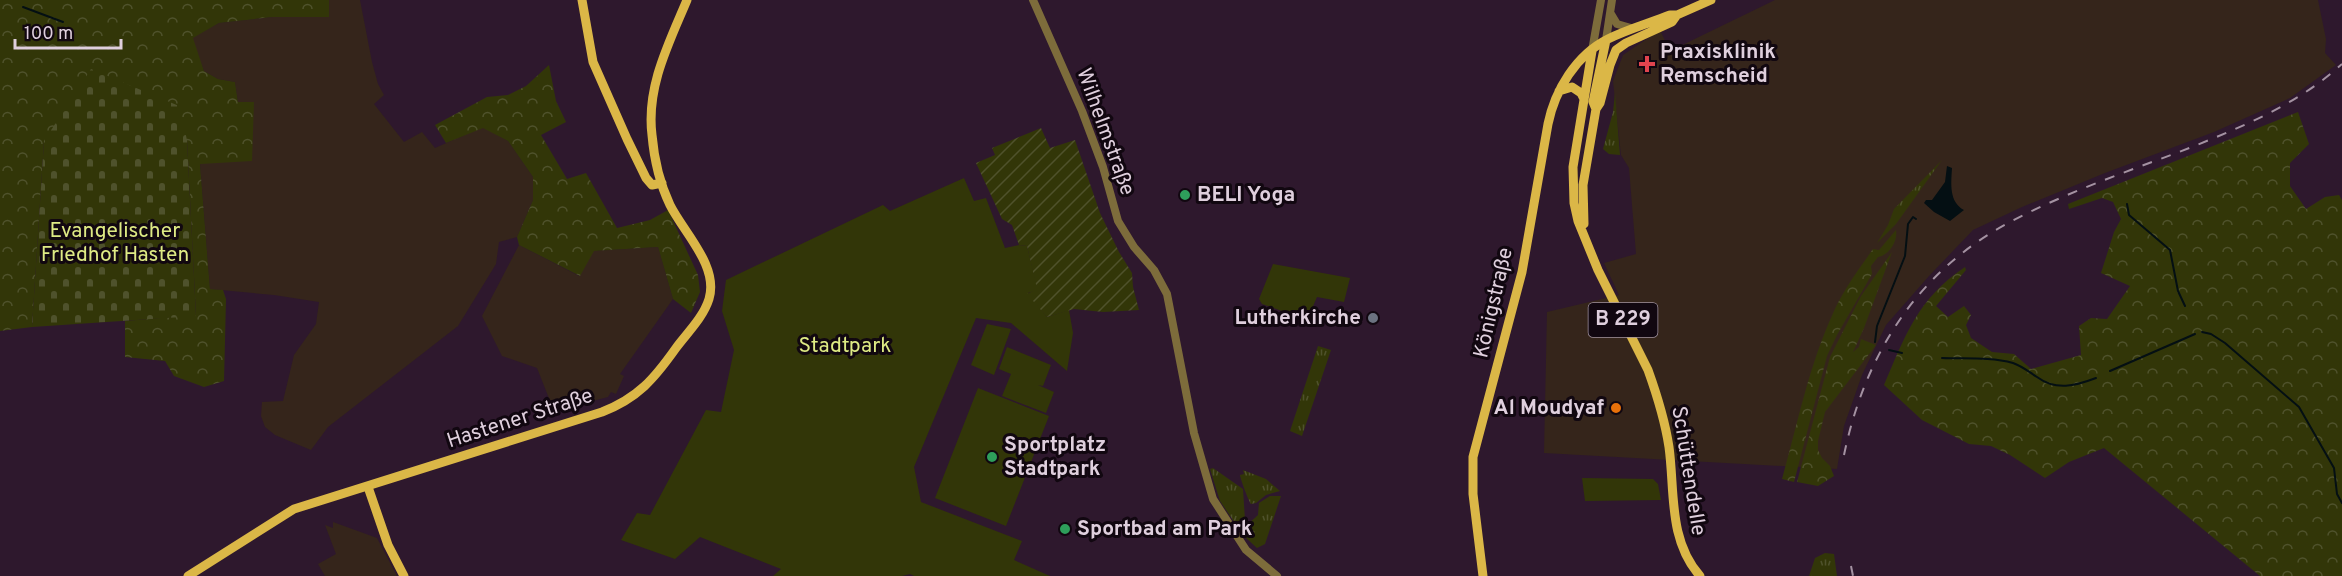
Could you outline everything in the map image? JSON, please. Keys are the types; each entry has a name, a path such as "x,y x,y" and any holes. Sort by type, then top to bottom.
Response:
{"main road":[{"path":"582,0 590,46 600,80 646,178 652,185 662,183"},
{"name":"Hastener Straße","path":"188,576 294,509 602,412 620,405 646,386 704,312 711,285 702,258 670,205 662,183 652,136 652,103 659,71 687,0"},
{"path":"1592,51 1602,54 1616,50 1672,22 1677,15 1711,0"},
{"name":"Königstraße","path":"1483,576 1473,494 1473,457 1522,272 1548,124 1559,91 1576,64 1606,40 1670,15 1677,15"},
{"name":"B 229","path":"1602,54 1606,40"},
{"name":"Schüttendelle","path":"1585,238 1583,185 1596,109 1600,103 1616,50"},
{"name":"Schüttendelle","path":"1592,51 1573,167 1578,221 1654,387 1669,448 1679,539 1686,559 1700,576"},
{"name":"Schüttendelle","path":"1596,109 1593,102 1602,54"},
{"path":"1559,91 1572,87 1581,93 1584,99"},
{"path":"368,487 388,545 405,576"}],"street":[{"name":"Wilhelmstraße","path":"1033,0 1103,166 1118,221 1134,247 1154,270 1169,300 1193,432 1213,499 1246,550 1277,576"},
{"path":"1592,51 1601,0"},
{"path":"1606,40 1612,0"},
{"path":"1611,13 1620,26 1636,28"}],"shaded area":[{"path":"329,0 360,0 372,62 378,84 384,95 374,104 404,142 422,132 435,148 483,127 508,141 533,177 533,200 517,237 499,242 496,264 458,326 328,427 311,450 275,435 265,427 261,416 262,402 283,401 294,355 316,324 319,302 210,289 200,164 254,102 238,102 235,82 218,79 204,71 192,38 219,23 273,17 329,17"},
{"path":"1775,0 2318,0 2326,39 2325,53 2336,65 2290,98 2214,132 2022,207 1973,230 1886,325 1862,375 1844,426 1837,469 1544,453 1547,312 1619,295 1604,263 1636,254 1629,168 1621,155 1613,81 1623,55 1660,30 1670,51"},
{"path":"1947,166 1952,168 1953,197 1959,207 1964,210 1950,221 1924,203 1926,200 1932,200 1945,182"},
{"path":"519,245 579,276 593,251 658,247 673,299 620,374 624,376 616,394 611,392 608,397 554,411 537,368 502,356 482,316"},
{"path":"333,522 377,538 397,576 325,576 318,564 336,554 325,525 333,528"}],"green space":[{"path":"0,0 329,0 329,17 273,17 219,23 193,38 204,71 218,79 235,82 238,102 254,102 252,161 200,164 210,289 223,290 226,299 224,381 204,387 174,376 165,361 125,357 125,321 196,315 187,140 44,141 32,327 0,331"},
{"path":"549,65 556,101 566,122 541,135 567,179 586,173 617,228 650,220 668,210 698,275 700,292 691,313 673,299 658,247 594,251 580,276 519,245 517,237 533,200 533,177 508,141 483,128 446,143 435,125 487,97 508,95 526,86"},
{"name":"Evangelischer Friedhof Hasten","path":"91,69 179,106 187,140 196,316 32,327 44,141"},
{"path":"1615,93 1620,155 1609,154 1603,149 1613,112"},
{"path":"2298,112 2309,144 2290,163 2290,186 2306,209 2325,197 2339,195 2342,200 2342,576 2260,576 2104,448 2069,462 2045,478 2010,455 1991,446 1969,444 1922,420 1884,385 1906,334 1924,305 1949,279 1965,267 1966,270 1936,306 1948,317 1964,306 1971,315 1966,325 1971,338 1992,352 2014,354 2031,369 2081,355 2079,326 2091,318 2107,319 2130,286 2101,273 2114,232 2121,219 2113,202 2102,198 2069,209 2068,204"},
{"path":"1041,128 1050,148 1075,140 1100,213 1132,273 1139,310 1103,312 1074,309 1047,317 1027,294 1037,289 1027,246 1019,245 1012,225 1002,219 976,163 995,155 992,148"},
{"path":"1942,160 1896,224 1877,243 1894,209"},
{"name":"Stadtpark","path":"964,178 974,201 986,198 1005,248 1027,246 1038,290 1028,293 1047,317 1069,310 1073,333 1067,371 1011,323 976,318 914,467 921,502 1022,541 1014,560 1050,576 914,576 910,574 902,576 773,576 781,569 700,537 675,559 621,540 637,513 650,515 706,410 721,412 734,350 722,311 726,280 883,205 890,211"},
{"path":"1896,230 1896,238 1892,246 1871,266 1872,274 1827,356 1794,482 1782,479 1811,373 1834,311 1873,249 1879,250"},
{"path":"1892,252 1853,352 1859,347 1861,339 1876,345 1825,412 1818,450 1830,466 1834,476 1818,486 1797,482 1830,357 1861,296"},
{"path":"1273,264 1350,278 1344,302 1317,297 1307,320 1262,304 1259,299"},
{"path":"987,324 1011,329 994,375 971,365"},
{"path":"1318,346 1331,350 1302,436 1290,431"},
{"path":"1007,347 1051,365 1043,386 1038,385 1054,392 1046,413 1002,396 1011,374 999,369"},
{"name":"Sportplatz Stadtpark","path":"978,388 1049,416 1006,526 935,498"},
{"path":"1213,468 1243,489 1245,520 1241,532 1220,501 1210,469"},
{"path":"1243,470 1266,479 1280,491 1266,495 1251,504 1240,477 1244,474"},
{"path":"1582,478 1653,479 1658,484 1661,500 1585,501"},
{"path":"1270,496 1281,496 1265,544 1257,548 1245,537 1246,528 1258,515 1259,503"},
{"path":"1825,553 1834,554 1837,576 1809,576 1815,558"}],"waterway":[{"path":"23,7 63,22"},
{"path":"2127,204 2129,215 2170,250 2178,291 2185,306"},
{"path":"1875,342 1877,326 1905,256 1908,224 1913,217 1916,219"},
{"path":"2202,332 2211,334 2225,343 2299,407 2334,468 2337,494 2342,503"},
{"path":"2110,371 2195,334"},
{"path":"1889,350 1902,353"},
{"path":"1942,358 1987,359 2013,363 2044,381 2058,386 2073,385 2096,378"}],"railway":[{"path":"1844,455 1853,418 1882,349 1901,318 1923,290 1949,264 1979,241 2034,210 2101,181 2252,122 2308,91 2342,64"},
{"path":"1851,566 1853,576"}],"place":[{"name":"Praxisklinik Remscheid","path":"1647,64"},
{"name":"BELI Yoga","path":"1185,195"},
{"name":"Lutherkirche","path":"1373,318"},
{"name":"Al Moudyaf","path":"1616,408"},
{"name":"Sportplatz Stadtpark","path":"992,457"},
{"name":"Sportbad am Park","path":"1065,529"}]}
